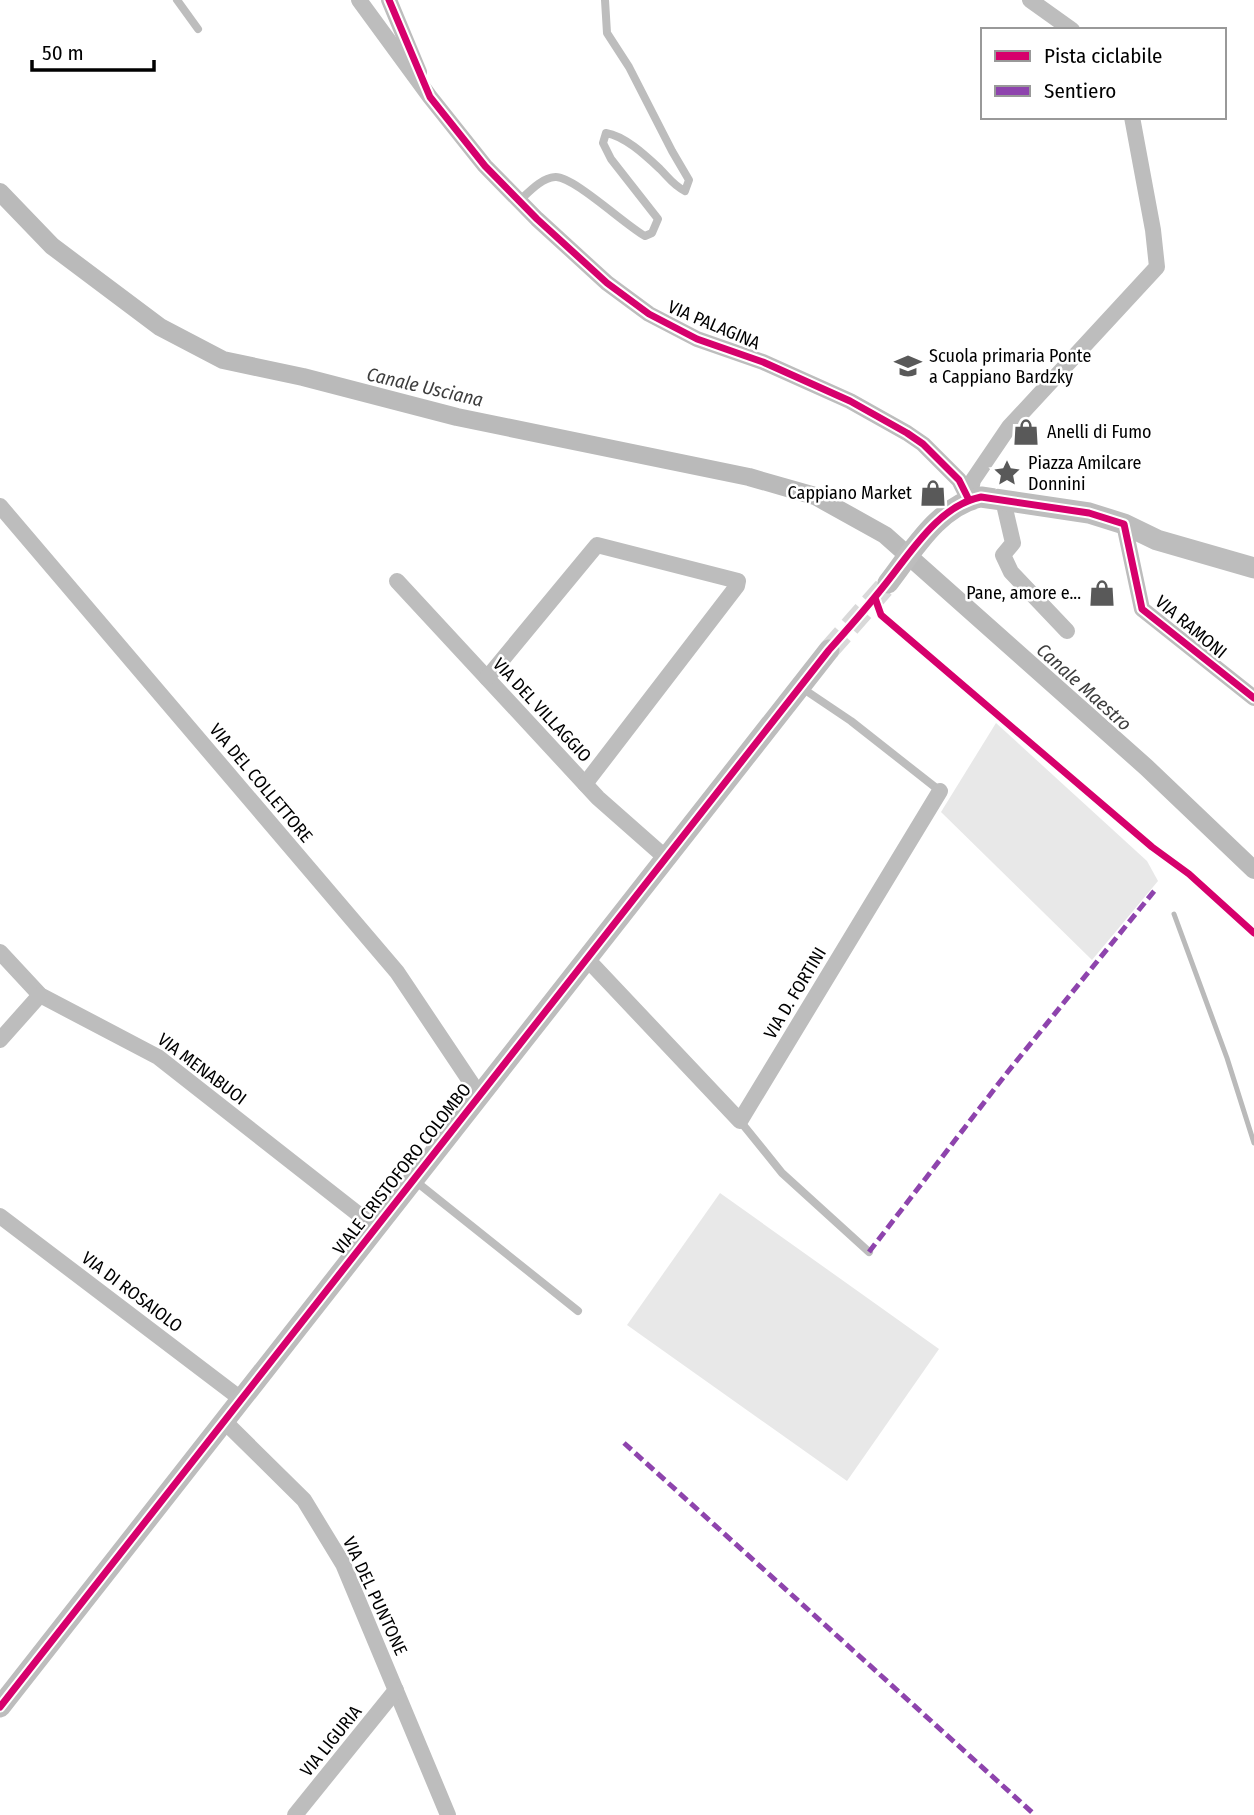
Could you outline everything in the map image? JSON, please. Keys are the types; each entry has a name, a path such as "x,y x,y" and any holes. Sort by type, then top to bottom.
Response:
{"street":[{"name":"VIA PALAGINA","path":"359,0 485,166 607,284 649,314 697,339 763,362 850,401 915,438 959,480 969,500"},
{"path":"388,0 430,97"},
{"path":"1030,0 1069,28"},
{"path":"969,500 973,480 1009,428 1157,267 1153,230 1132,119"},
{"path":"888,583 931,528 954,509 969,500 981,497 1089,513 1124,524 1157,540 1254,568"},
{"path":"1003,500 1013,543 1003,555 1011,572 1067,631"},
{"name":"VIA DEL COLLETTORE","path":"0,506 397,972 480,1096"},
{"name":"VIA RAMONI","path":"1124,524 1142,610 1254,698"},
{"path":"487,678 597,545 738,581 737,586 585,784"},
{"name":"VIA DEL VILLAGGIO","path":"397,581 585,784 666,858"},
{"name":"VIALE CRISTOFORO COLOMBO","path":"0,1707 829,650"},
{"name":"VIA D. FORTINI","path":"740,1121 940,791"},
{"name":"VIA MENABUOI","path":"0,952 40,995 158,1057 376,1228"},
{"path":"587,959 740,1121"},
{"path":"0,1040 40,995"},
{"name":"VIA DI ROSAIOLO","path":"0,1216 242,1399"},
{"name":"VIA DEL PUNTONE","path":"224,1421 304,1500 343,1564 447,1815"},
{"name":"VIA LIGURIA","path":"295,1815 397,1690"}],"lane":[{"path":"177,0 198,29"},
{"path":"519,201 540,183 556,176 573,182 628,227 645,236 652,233 658,219 611,159 603,143 606,133 617,135 659,169 677,188 685,191 689,180 629,67 607,33 605,0"},
{"name":"VIA D. FORTINI","path":"800,687 851,720 940,791"},
{"path":"740,1121 782,1172 869,1252"},
{"path":"414,1180 578,1311"}],"shaded area":[{"path":"996,723 1147,861 1158,881 1092,960 941,812"},
{"path":"720,1193 939,1349 847,1481 627,1325"}],"waterway":[{"name":"Canale Usciana","path":"0,192 52,246 160,327 223,360 303,377 457,417 749,477 815,496 885,535 1146,767 1254,870"},
{"path":"1174,914 1227,1058 1254,1143"}],"tunnel":[{"path":"829,650 888,583"}],"marked path":[{"path":"869,1252 1006,1074 1155,890"},
{"path":"624,1443 1035,1815"}],"cycle path":[{"path":"389,0 430,97 485,166 537,219 607,283 649,314 697,339 763,362 850,401 907,433 923,444 959,480 969,500"},
{"path":"0,1707 829,650 936,522 965,502 981,497 1089,513 1124,524 1142,609 1254,698"},
{"path":"875,598 881,615 1152,847 1189,874 1254,933"}],"place":[{"name":"Scuola primaria Ponte a Cappiano Bardzky","path":"908,366"},
{"name":"Anelli di Fumo","path":"1026,432"},
{"name":"Piazza Amilcare Donnini","path":"1007,473"},
{"name":"Cappiano Market","path":"933,493"},
{"name":"Pane, amore e...","path":"1102,593"}],"water label":[{"name":"Canale Maestro","path":"1084,687"}]}
